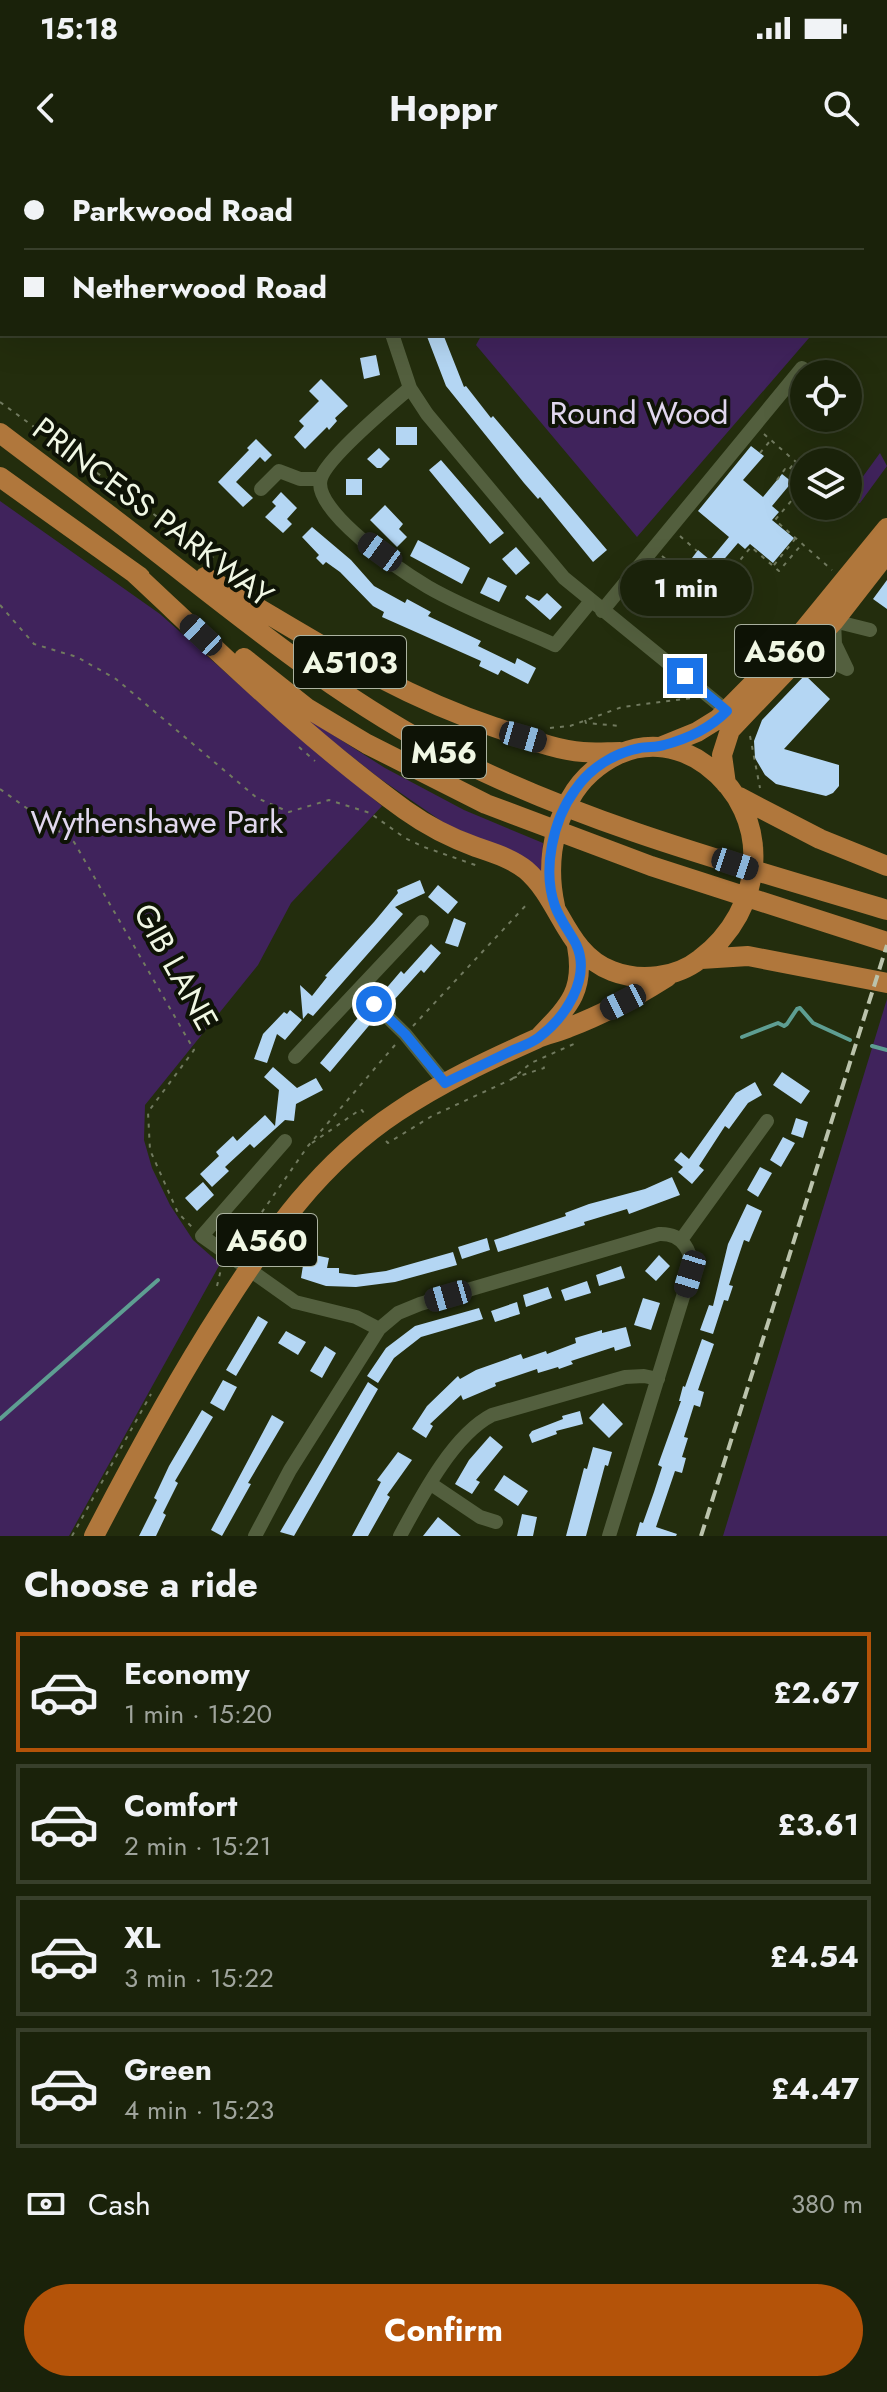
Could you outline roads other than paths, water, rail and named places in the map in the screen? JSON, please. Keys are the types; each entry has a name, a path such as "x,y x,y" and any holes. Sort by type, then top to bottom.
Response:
{"highway":[{"name":"PRINCESS PARKWAY","path":"0,433 238,616 348,694 453,757 586,813 735,864 887,910"},
{"name":"PRINCESS PARKWAY","path":"0,477 132,571 307,708 367,744 465,794 536,824 883,941"},
{"name":"A560","path":"538,1038 574,996 580,970 577,946 555,906 551,881 552,852 565,807 575,789 595,769 624,752 660,747 708,726 727,711 811,623 887,528"},
{"name":"A5103","path":"151,547 390,685 424,700 488,725 562,748 584,752 624,752"},
{"name":"A560","path":"730,789 722,755 730,730 834,621 887,553"},
{"name":"A5103","path":"132,571 320,744 408,811 448,835 518,864 536,880 555,906"},
{"name":"A560","path":"94,1536 145,1439 247,1270 289,1211 323,1171 356,1141 397,1111 445,1083 538,1038 602,1013 701,959 735,923 751,881 753,853 747,815 718,774 692,756 660,747"},
{"path":"730,789 762,801 820,839 887,866"},
{"name":"A560","path":"577,946 604,967 622,974 649,977 674,972"},
{"path":"701,959 748,956 887,983"}],"street":[{"path":"393,336 410,388 438,428 556,570 727,711"},
{"path":"410,388 383,410 320,479 320,492 327,505 356,535 428,587 555,645 596,606 790,382"},
{"path":"261,489 279,471 300,479 320,479"},
{"path":"801,656 826,659 847,669 835,644 834,621 870,630"},
{"path":"295,1057 422,922"},
{"path":"359,989 405,1034 445,1083"},
{"path":"681,1240 767,1121"},
{"path":"285,1141 202,1236 295,1302 356,1317 379,1329"},
{"path":"255,1536 290,1470 379,1329 398,1313 659,1234 670,1235 681,1240 690,1253 692,1265 609,1536"},
{"path":"400,1536 467,1431 492,1415 625,1377 658,1379"},
{"path":"431,1484 480,1517 496,1522"}],"waterway":[{"path":"742,1037 778,1023 784,1026 800,1008 813,1023 850,1040"},
{"path":"872,1046 887,1050"},
{"path":"0,1419 158,1280"}],"railway":[{"path":"701,1536 887,945"}],"park label":[{"name":"Round Wood","path":"639,413"},
{"name":"Wythenshawe Park","path":"157,822"}]}
